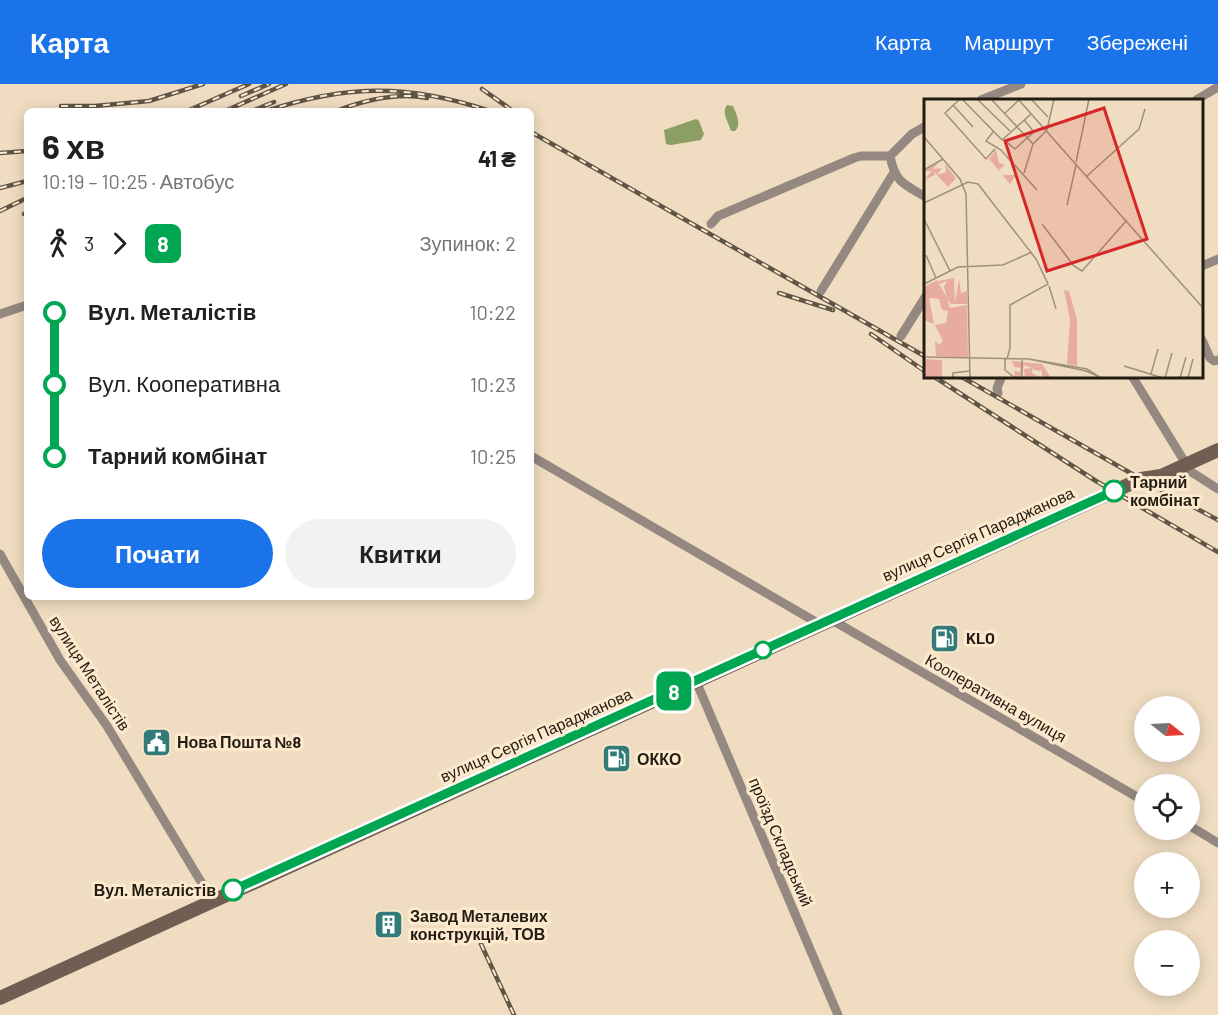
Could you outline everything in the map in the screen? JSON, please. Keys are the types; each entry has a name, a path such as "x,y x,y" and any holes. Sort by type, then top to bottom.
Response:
{"main road":[{"name":"вулиця Сергія Параджанова","path":"0,998 1140,479 1161,476 1218,450"}],"street":[{"path":"984,99 1021,84"},
{"path":"1198,99 1218,87"},
{"path":"711,224 718,216 854,158 890,156 912,134 924,127"},
{"path":"890,156 893,174 924,196"},
{"path":"821,291 893,174"},
{"path":"1203,266 1218,259"},
{"path":"901,336 924,299"},
{"path":"0,314 24,306"},
{"path":"1203,342 1210,358 1214,361 1218,360"},
{"path":"998,393 997,388 1001,378"},
{"path":"1133,378 1184,465 1218,489"},
{"name":"Кооперативна вулиця","path":"534,458 1134,795"},
{"name":"вулиця Металістів","path":"0,554 24,596"},
{"name":"вулиця Металістів","path":"26,600 60,660 108,726 212,900"},
{"name":"проїзд Складський","path":"696,681 838,1015"},
{"path":"1200,832 1218,843"}],"shaded area":[{"path":"727,105 733,106 737,115 738,126 735,131 731,131 726,118"},
{"path":"696,119 704,134 701,140 666,144 664,130"}],"railway":[{"path":"61,106 95,106 149,101 203,84"},
{"path":"194,108 249,84"},
{"path":"241,96 269,84"},
{"path":"232,108 286,84"},
{"path":"482,89 509,108"},
{"path":"276,108 324,96 378,91 432,96 480,108"},
{"path":"344,108 381,98 404,96 427,98"},
{"path":"259,108 274,102"},
{"path":"534,134 924,356"},
{"path":"0,153 24,151"},
{"path":"0,188 24,182"},
{"path":"0,211 24,199"},
{"path":"779,293 833,310"},
{"path":"871,334 924,371"},
{"path":"936,378 1096,481 1218,552"},
{"path":"964,378 1218,520"},
{"path":"481,944 514,1015"}],"bus line":[{"name":"8","path":"233,890 1114,491"}],"place":[{"name":"Тарний комбінат","path":"1114,491"},
{"name":"KLO","path":"945,638"},
{"name":"Нова Пошта №8","path":"156,742"},
{"name":"ОККО","path":"616,759"},
{"name":"Вул. Металістів","path":"233,890"},
{"name":"Завод Металевих конструкцій, ТОВ","path":"389,925"}]}
